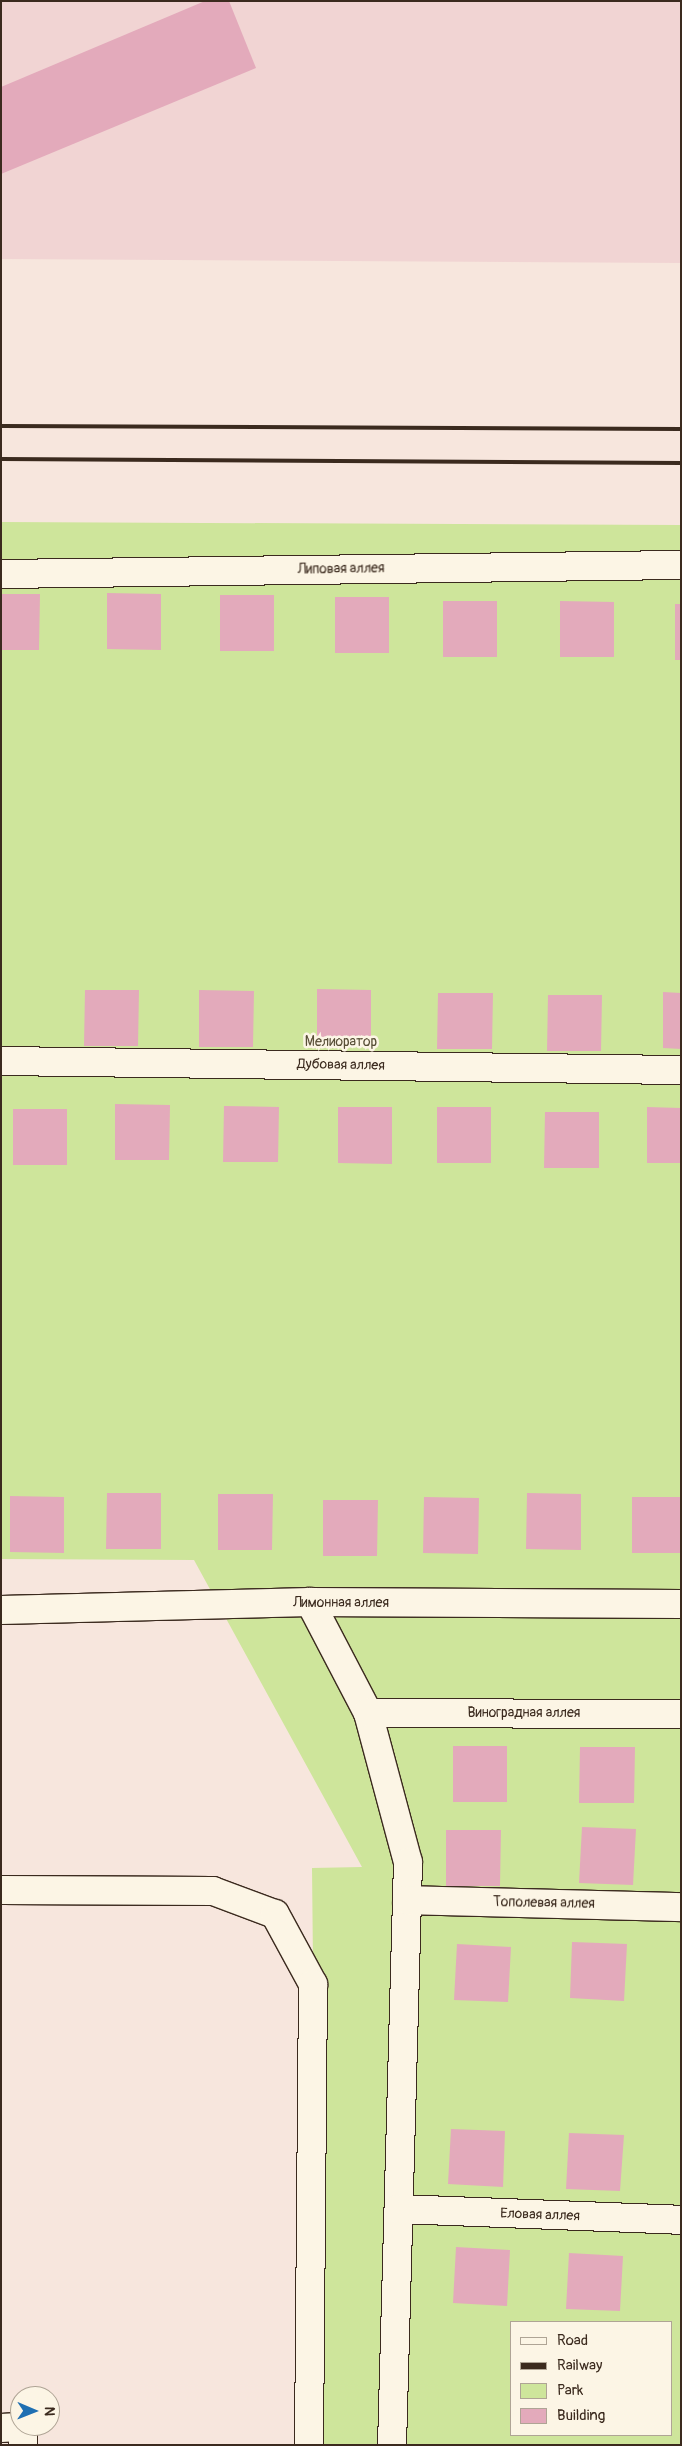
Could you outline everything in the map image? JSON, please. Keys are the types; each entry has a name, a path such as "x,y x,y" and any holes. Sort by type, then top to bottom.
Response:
{"street":[{"name":"Липовая аллея","path":"1,574 681,564"},
{"name":"Дубовая аллея","path":"1,1061 681,1070"},
{"name":"Лимонная аллея","path":"1,1610 310,1602 681,1604"},
{"path":"310,1602 368,1713 408,1862 392,2445"},
{"name":"Виноградная аллея","path":"368,1713 681,1714"},
{"path":"1,1890 213,1891 275,1914 313,1984 309,2445"},
{"name":"Тополевая аллея","path":"407,1900 681,1906"},
{"name":"Еловая аллея","path":"399,2209 681,2220"},
{"path":"1,2428 23,2427 23,2445"}],"shaded area":[{"path":"1,1 681,1 681,263 1,259"}],"green space":[{"name":"Мелиоратор","path":"1,522 681,525 681,2445 318,2445 312,1868 362,1867 194,1560 1,1559"}],"building":[{"path":"205,1 229,1 256,68 1,174 1,87"},
{"path":"107,593 161,594 161,650 107,649"},
{"path":"1,594 40,594 39,650 1,650"},
{"path":"220,595 274,595 274,651 220,651"},
{"path":"335,597 389,597 389,653 335,653"},
{"path":"443,601 497,601 497,657 443,657"},
{"path":"560,601 614,602 614,657 560,657"},
{"path":"675,604 681,604 681,660 675,660"},
{"path":"317,989 371,990 371,1046 317,1045"},
{"path":"85,990 139,990 138,1046 84,1046"},
{"path":"199,990 254,991 253,1047 199,1047"},
{"path":"663,992 681,993 681,1049 663,1048"},
{"path":"438,993 493,993 492,1049 437,1049"},
{"path":"548,995 602,995 601,1051 547,1051"},
{"path":"115,1104 170,1105 169,1160 115,1160"},
{"path":"224,1106 279,1107 278,1162 223,1162"},
{"path":"338,1107 392,1107 392,1164 338,1163"},
{"path":"437,1107 491,1107 491,1163 437,1163"},
{"path":"647,1107 681,1108 681,1163 647,1163"},
{"path":"13,1109 67,1109 67,1165 13,1165"},
{"path":"545,1112 599,1112 599,1168 544,1168"},
{"path":"107,1493 161,1493 161,1549 106,1549"},
{"path":"527,1493 581,1494 581,1550 526,1549"},
{"path":"218,1494 273,1494 272,1550 218,1550"},
{"path":"10,1496 64,1497 64,1553 10,1552"},
{"path":"424,1497 479,1498 478,1554 423,1553"},
{"path":"632,1497 681,1497 681,1553 632,1553"},
{"path":"323,1500 378,1500 377,1556 323,1556"},
{"path":"453,1746 507,1746 507,1802 453,1802"},
{"path":"580,1747 635,1747 634,1803 579,1803"},
{"path":"582,1827 636,1829 633,1885 579,1883"},
{"path":"446,1830 501,1830 500,1886 446,1886"},
{"path":"572,1942 627,1944 624,2001 570,1998"},
{"path":"457,1944 511,1947 508,2002 454,2000"},
{"path":"451,2129 505,2131 503,2187 448,2184"},
{"path":"569,2133 624,2135 620,2191 566,2189"},
{"path":"456,2247 510,2250 507,2306 453,2303"},
{"path":"569,2253 623,2256 620,2311 566,2309"}],"railway":[{"path":"1,426 681,429"},
{"path":"1,459 681,463"}]}
